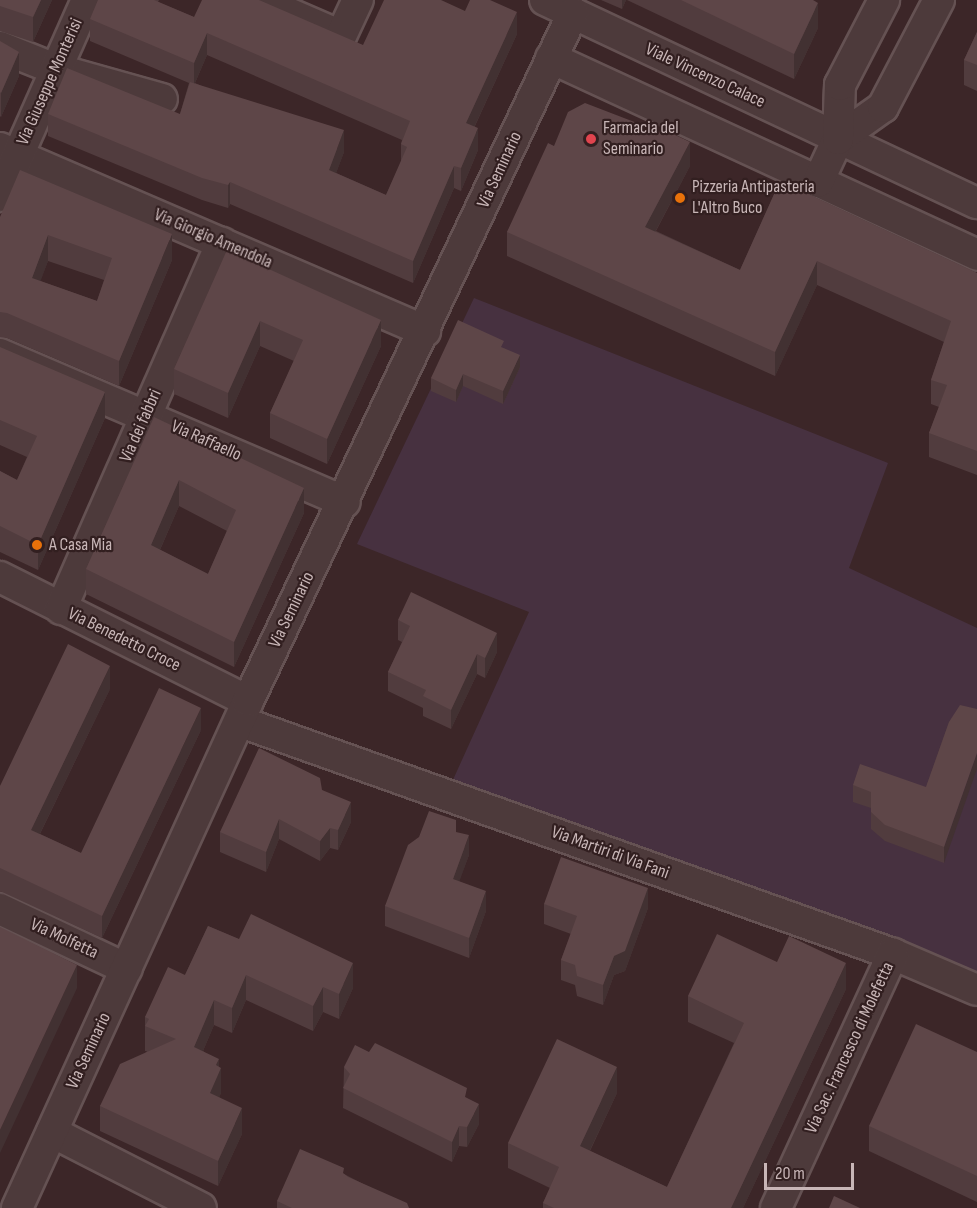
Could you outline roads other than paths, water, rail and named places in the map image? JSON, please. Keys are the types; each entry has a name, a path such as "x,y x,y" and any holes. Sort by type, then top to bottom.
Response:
{"street":[{"name":"Via Giuseppe Monterisi","path":"0,196 9,151 55,69 87,0"},
{"path":"258,0 341,36 358,0"},
{"name":"Viale Vincenzo Calace","path":"544,0 838,140 977,203"},
{"path":"818,182 838,140 840,85 884,0"},
{"path":"838,140 883,107 939,0"},
{"name":"Via Seminario","path":"16,1208 244,712 345,502 573,13"},
{"path":"0,47 55,69 162,99"},
{"path":"551,58 977,255"},
{"name":"Via Giorgio Amendola","path":"9,151 425,331"},
{"name":"Via dei fabbri","path":"61,609 222,243"},
{"name":"Via Raffaello","path":"0,354 146,414 345,502"},
{"name":"Via Benedetto Croce","path":"0,577 244,712"},
{"name":"Via Martiri di Via Fani","path":"244,712 893,954 977,990"},
{"name":"Via Molfetta","path":"0,909 127,969"},
{"name":"Via Sac. Francesco di Molefetta","path":"776,1208 893,954"},
{"path":"52,1132 201,1208"}],"place":[{"name":"Farmacia del Seminario","path":"591,139"},
{"name":"Pizzeria Antipasteria L'Altro Buco","path":"680,198"},
{"name":"A Casa Mia","path":"37,545"}]}
